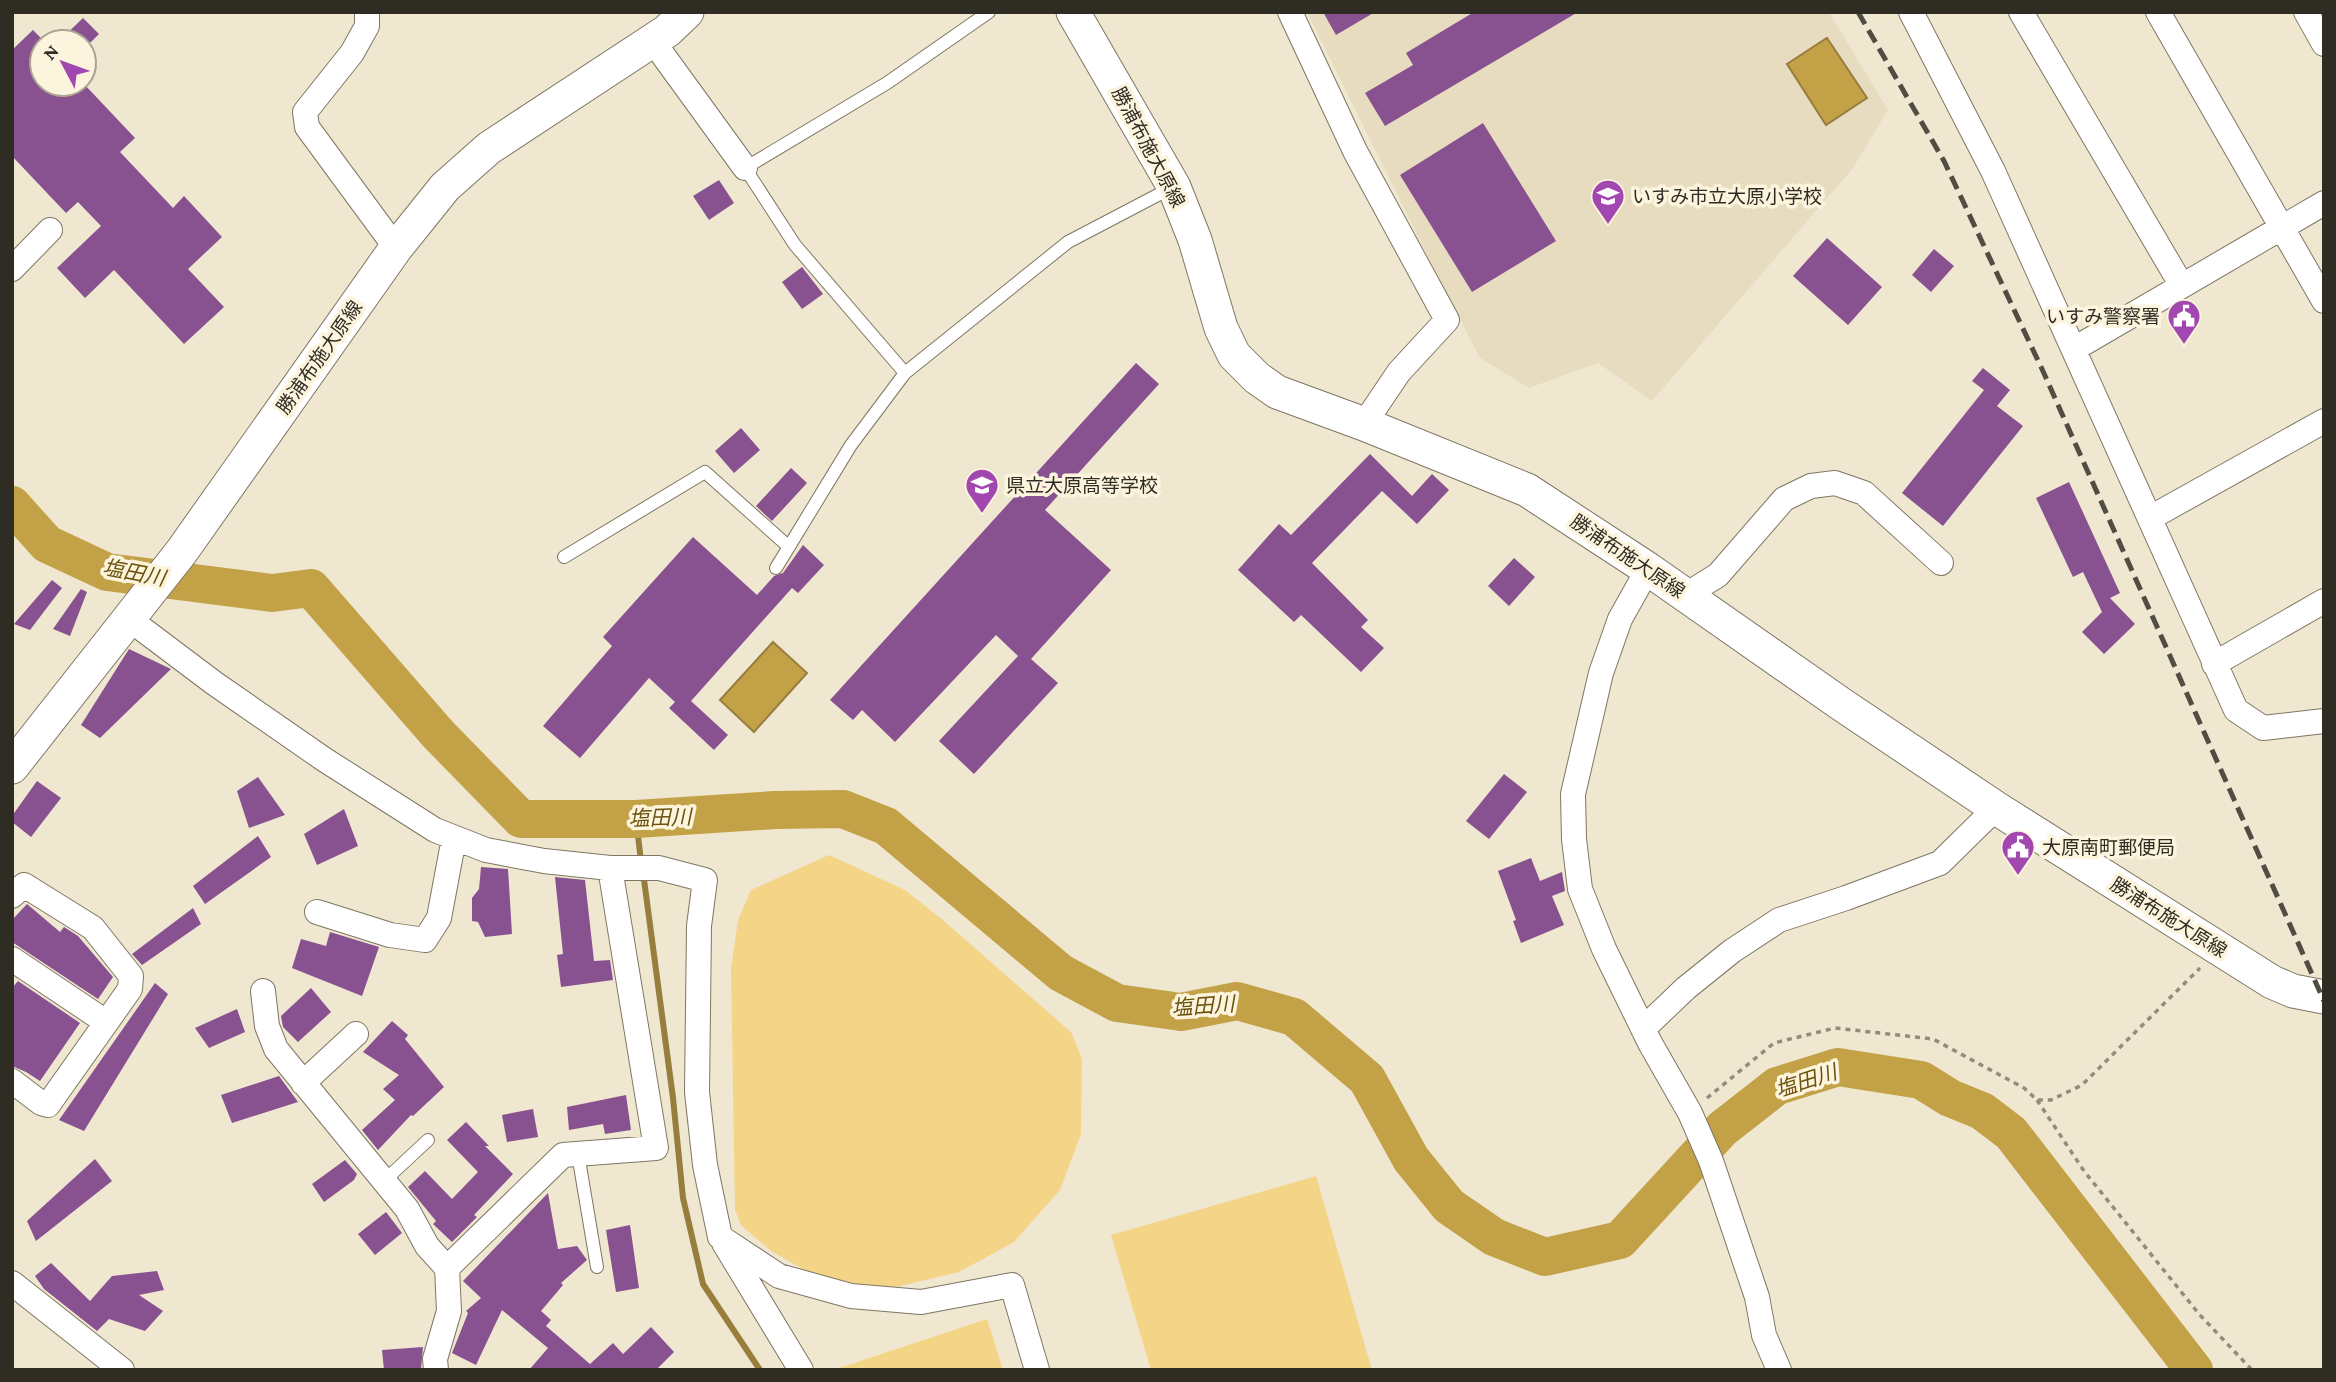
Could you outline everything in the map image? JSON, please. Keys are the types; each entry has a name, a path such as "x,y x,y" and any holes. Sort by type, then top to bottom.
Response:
{"main road":[{"name":"勝浦布施大原線","path":"1073,12 1174,187 1195,240 1221,328 1234,355 1257,378 1278,392 1527,490 1648,569 1996,808 2272,982 2293,991 2324,998"},
{"name":"勝浦布施大原線","path":"12,767 182,551 396,248 445,187 489,148 666,24"}],"street":[{"path":"367,12 368,26 352,53 305,112 307,127 396,248"},
{"path":"1290,12 1354,151 1447,320 1399,372 1364,424"},
{"path":"1911,12 1993,171 2236,710 2263,728 2324,722"},
{"path":"2021,12 2182,286"},
{"path":"2158,12 2324,301"},
{"path":"2306,12 2324,44"},
{"path":"666,24 744,168"},
{"path":"2074,349 2324,203"},
{"path":"12,269 50,230"},
{"path":"2150,518 2324,421"},
{"path":"1686,595 1718,575 1784,499 1811,486 1836,484 1864,493 1941,563"},
{"path":"1648,569 1620,619 1601,673 1573,794 1574,839 1580,889 1604,949 1643,1029 1690,1113 1711,1161 1757,1297 1767,1344 1779,1370"},
{"path":"2214,664 2324,601"},
{"path":"134,613 214,683 324,760 435,830 486,850 544,862 632,868 705,880 699,926 696,1092 705,1165 720,1237 801,1370"},
{"path":"1643,1029 1685,988 1732,951 1779,920 1940,863 1996,808"},
{"path":"317,912 390,935 425,940 439,918 454,838"},
{"path":"447,1268 563,1155 656,1148 632,868"},
{"path":"12,896 24,885 76,916 93,928 131,976 130,989 48,1105 41,1104 12,1081"},
{"path":"12,960 106,1022"},
{"path":"263,991 267,1026 276,1049 407,1209 427,1246 447,1268 449,1311 435,1359 436,1370"},
{"path":"303,1083 356,1034"},
{"path":"720,1237 779,1276 851,1296 920,1301 1012,1285 1037,1370"},
{"path":"12,1283 122,1370"}],"lane":[{"path":"905,373 795,245 744,168 887,83 989,12"},
{"path":"776,568 851,445 905,373 1068,242 1174,187"},
{"path":"564,557 705,472 789,547"},
{"path":"384,1181 428,1140"},
{"path":"579,1154 597,1267"}],"path":[{"path":"2037,1100 2051,1100 2082,1085 2220,948"},
{"path":"1690,1113 1774,1043 1835,1028 1933,1039 2024,1088 2037,1100 2084,1171 2199,1314 2252,1370"}],"shaded area":[{"name":"いすみ市立大原小学校","path":"1307,12 1829,12 1888,110 1853,168 1652,401 1598,363 1529,388 1480,358"},
{"path":"1827,38 1867,98 1826,125 1787,64"},
{"path":"773,642 807,673 754,732 720,700"},
{"path":"829,855 905,890 944,921 1071,1032 1082,1059 1081,1134 1060,1190 1014,1242 959,1272 883,1290 812,1274 771,1251 741,1225 735,1210 731,969 738,920 751,890"},
{"path":"1316,1176 1372,1370 1151,1370 1111,1235"},
{"path":"987,1319 1003,1370 836,1370 836,1369"}],"building":[{"path":"1323,12 1375,12 1336,35"},
{"path":"1474,12 1578,12 1385,126 1365,93 1413,65 1406,53"},
{"path":"83,18 93,28 73,28"},
{"path":"28,35 28,98 97,98 135,138 120,152 173,208 184,196 222,237 188,269 224,307 184,344 114,270 85,298 57,268 101,226 78,202 66,213 12,156 12,50"},
{"path":"1483,123 1556,241 1472,292 1400,175"},
{"path":"719,180 734,203 709,220 693,196"},
{"path":"1827,238 1882,287 1848,325 1793,276"},
{"path":"1934,249 1954,266 1931,292 1912,275"},
{"path":"802,267 823,294 802,309 782,282"},
{"path":"1136,363 1159,384 1045,510 1111,570 1031,659 1058,683 974,774 939,741 1018,656 996,635 895,742 862,710 853,720 830,700"},
{"path":"1983,368 2010,390 1997,406 2023,426 1943,526 1902,493 1984,390 1972,381"},
{"path":"741,428 760,450 734,473 715,451"},
{"path":"1370,454 1412,496 1432,474 1449,490 1417,524 1382,491 1312,563 1368,620 1361,627 1384,648 1361,672 1301,615 1294,622 1238,570 1279,524 1291,535"},
{"path":"791,468 807,483 772,521 756,506"},
{"path":"2069,482 2120,593 2110,598 2135,624 2104,654 2082,632 2102,612 2083,572 2073,577 2036,498"},
{"path":"693,537 757,595 774,576 783,573 803,545 824,565 798,593 792,588 691,701 728,735 714,750 669,708 675,702 649,678 580,758 543,726 612,646 603,637"},
{"path":"1514,558 1535,577 1509,606 1488,586"},
{"path":"52,580 62,588 30,630 14,624"},
{"path":"81,589 87,592 70,636 53,629"},
{"path":"129,649 171,669 100,738 81,725"},
{"path":"1504,774 1527,792 1489,839 1466,821"},
{"path":"258,777 285,815 249,828 237,791"},
{"path":"37,781 61,798 31,837 12,822 12,816"},
{"path":"344,809 358,846 317,865 304,834"},
{"path":"258,836 271,857 205,904 193,886"},
{"path":"1531,858 1540,881 1562,872 1565,891 1552,896 1564,925 1521,943 1513,921 1516,920 1498,871"},
{"path":"481,867 508,869 512,934 485,937 478,922 472,921 472,898 479,889"},
{"path":"555,877 585,880 594,961 610,960 613,980 561,987 557,955 563,954"},
{"path":"27,904 60,932 64,927 78,936 113,977 98,999 12,942 12,920"},
{"path":"193,908 201,924 142,965 132,954"},
{"path":"330,932 379,947 362,996 292,968 301,939 326,946"},
{"path":"18,981 80,1023 40,1081 12,1066 12,988"},
{"path":"155,983 168,994 84,1131 59,1120"},
{"path":"311,988 331,1012 298,1042 283,1027 281,1016"},
{"path":"237,1009 245,1032 209,1048 195,1028"},
{"path":"392,1021 408,1035 405,1039 444,1087 411,1115 378,1150 362,1130 395,1100 383,1089 399,1075 363,1052"},
{"path":"279,1076 298,1102 232,1123 221,1095"},
{"path":"626,1095 631,1130 605,1134 603,1124 569,1130 567,1107"},
{"path":"533,1109 538,1137 507,1142 502,1115"},
{"path":"466,1122 513,1174 452,1242 433,1224 436,1221 408,1187 425,1171 452,1199 478,1172 447,1140"},
{"path":"95,1159 112,1181 36,1241 27,1221"},
{"path":"345,1160 357,1174 354,1180 324,1202 312,1184"},
{"path":"548,1193 558,1249 577,1246 587,1260 561,1283 563,1285 541,1311 551,1320 546,1326 590,1364 613,1343 623,1354 651,1327 674,1352 656,1370 529,1370 548,1348 502,1310 476,1365 452,1353 468,1313 466,1311 481,1298 463,1281"},
{"path":"386,1212 402,1233 375,1255 358,1234"},
{"path":"630,1225 639,1288 616,1292 606,1230"},
{"path":"51,1263 90,1301 112,1276 157,1271 164,1290 139,1295 163,1311 145,1331 109,1319 97,1331 44,1289 35,1276"},
{"path":"423,1347 421,1369 384,1370 382,1350"}],"waterway":[{"name":"塩田川","path":"12,505 47,544 107,572 272,593 311,588 438,734 521,819 636,819 775,810 843,809 886,826 1061,973 1117,1003 1181,1012 1237,1001 1294,1017 1367,1079 1411,1159 1449,1206 1494,1237 1545,1257 1620,1240 1722,1129 1777,1086 1838,1067 1921,1080 1950,1098 1982,1111 2011,1133 2194,1370"},
{"path":"636,819 641,861"},
{"path":"643,872 673,1098 683,1198 703,1284 760,1370"}],"railway":[{"path":"1858,12 1944,161 2042,369 2324,1001"}],"place":[{"name":"いすみ市立大原小学校","path":"1608,226"},
{"name":"いすみ警察署","path":"2184,346"},
{"name":"県立大原高等学校","path":"982,515"},
{"name":"大原南町郵便局","path":"2018,877"}]}
